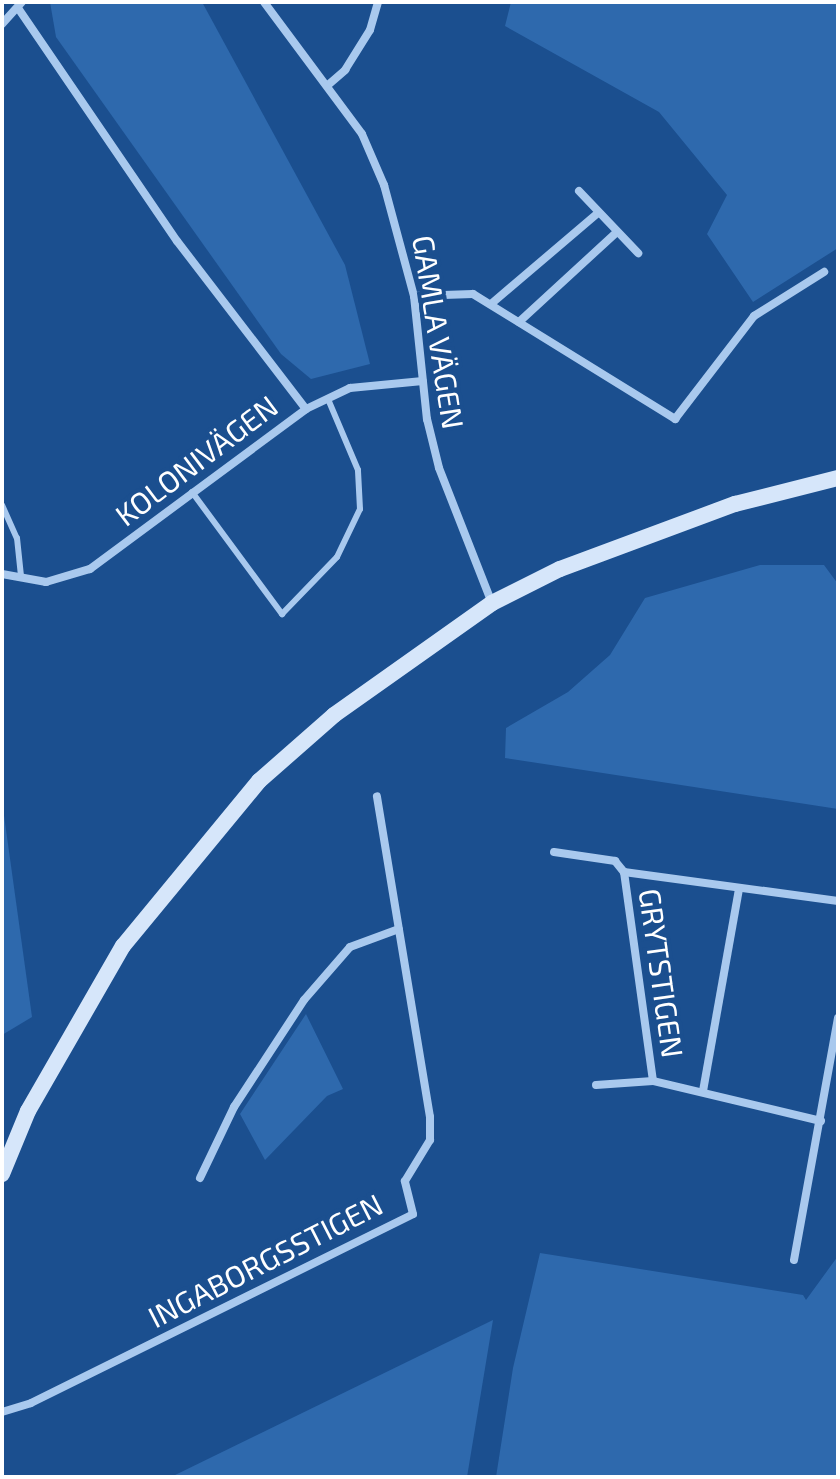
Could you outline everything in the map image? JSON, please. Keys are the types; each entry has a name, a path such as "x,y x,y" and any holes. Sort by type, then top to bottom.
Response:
{"main road":[{"path":"2,1174 28,1111 76,1022 123,946 196,852 259,781 334,715 492,603 631,540 735,504 838,478"}],"street":[{"name":"GAMLA VÄGEN","path":"264,2 362,134 384,185 414,296 427,419 450,507 492,603"},
{"path":"328,85 345,70 370,30 378,2"},
{"path":"2,24 20,5 177,241 306,409"},
{"path":"579,191 638,253"},
{"path":"491,304 598,213"},
{"path":"519,322 617,232"},
{"path":"414,296 473,294 675,419 754,316 824,272"},
{"name":"KOLONIVÄGEN","path":"2,574 46,582 90,569 191,491 306,409 350,388 423,381"},
{"name":"INGABORGSSTIGEN","path":"2,1412 31,1403 413,1214 405,1181 430,1140 430,1117 377,796"},
{"name":"GRYTSTIGEN","path":"554,852 615,861 624,872 653,1081"},
{"name":"GRYTSTIGEN","path":"624,872 838,901"},
{"name":"GRYTSTIGEN","path":"703,1091 739,889"},
{"path":"200,1178 234,1107 304,1000 350,947 399,929"},
{"path":"794,1260 838,1018"},
{"name":"GRYTSTIGEN","path":"596,1085 653,1081 821,1121"}],"lane":[{"path":"191,491 282,614 337,557 360,509 358,470 328,399"},
{"path":"2,505 17,538 21,577"}],"shaded area":[{"path":"50,2 202,2 345,265 370,364 311,379 281,354 56,37"},
{"path":"511,2 838,2 838,248 753,302 707,234 727,195 659,112 505,26"},
{"path":"760,565 824,565 838,584 838,809 505,758 506,728 568,692 610,655 645,598"},
{"path":"2,801 32,1017 2,1035"},
{"path":"306,1014 343,1089 327,1096 265,1160 240,1114"},
{"path":"540,1253 803,1295 806,1300 838,1256 838,1477 496,1477 513,1368"},
{"path":"493,1320 467,1477 171,1477"}]}
